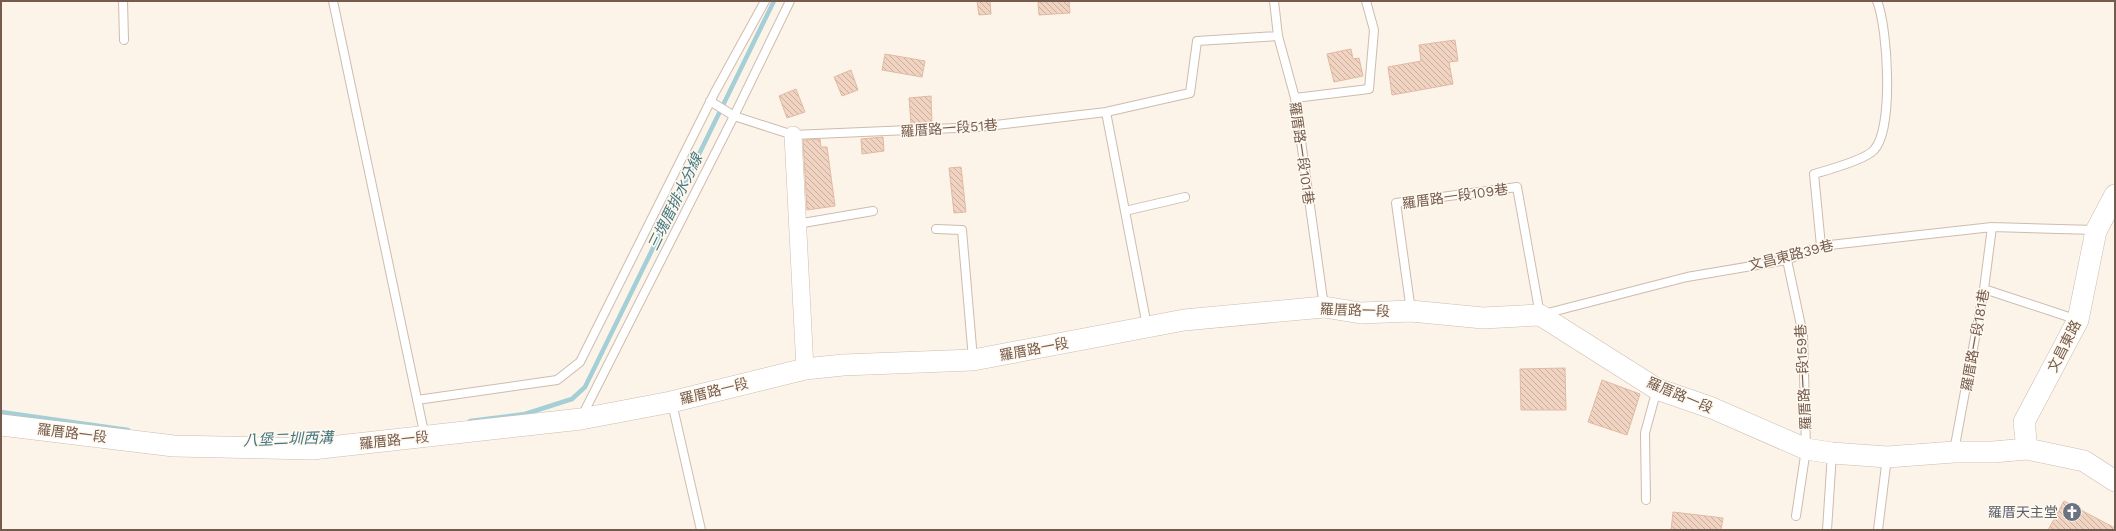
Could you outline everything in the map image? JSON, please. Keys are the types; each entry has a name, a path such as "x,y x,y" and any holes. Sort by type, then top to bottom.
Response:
{"street":[{"path":"792,135 804,369"},
{"name":"文昌東路","path":"2026,449 2024,422 2078,320 2096,230 2115,195"},
{"name":"羅厝路一段","path":"7,425 174,446 312,449 581,419 671,402 804,369 843,365 974,360 1184,320 1324,307 1361,313 1411,311 1483,318 1540,314 1657,389 1712,408 1806,448 1832,453 1887,457 2026,449 2084,461 2115,481"}],"lane":[{"path":"123,1 124,40"},
{"path":"333,1 425,437"},
{"path":"417,400 557,380 580,362 765,1"},
{"path":"581,419 731,114 790,1"},
{"name":"羅厝路一段101巷","path":"1274,1 1278,36 1295,98 1324,307"},
{"path":"1295,98 1369,89 1374,30 1366,1"},
{"path":"1821,246 1814,174 1859,159 1874,151 1882,136 1887,96 1885,35 1882,14 1877,1"},
{"name":"羅厝路一段51巷","path":"712,103 731,114 792,135 955,129 1106,112 1190,93 1197,41 1278,36"},
{"path":"1106,112 1147,327"},
{"name":"羅厝路一段109巷","path":"1411,311 1396,203 1517,187 1540,314"},
{"path":"1125,211 1185,197"},
{"path":"797,224 873,211"},
{"name":"文昌東路39巷","path":"1540,314 1687,277 1787,260 1821,246 1992,227 2096,230"},
{"name":"羅厝路一段181巷","path":"1954,452 1984,289 1992,227"},
{"path":"936,229 962,230 974,360"},
{"name":"羅厝路一段159巷","path":"1787,260 1803,335 1806,448 1796,516"},
{"path":"1984,289 2078,320"},
{"path":"1646,500 1645,433 1657,389"},
{"path":"671,402 701,530"},
{"path":"1826,530 1832,453"},
{"path":"1878,530 1887,457"}],"building":[{"path":"977,1 990,1 991,14 979,15"},
{"path":"1069,1 1070,13 1039,15 1038,2"},
{"path":"1455,40 1458,61 1449,62 1453,84 1392,95 1388,67 1421,61 1419,45"},
{"path":"1351,49 1353,59 1359,58 1363,76 1334,82 1327,54"},
{"path":"885,54 925,61 922,77 882,70"},
{"path":"851,70 858,90 842,96 834,77"},
{"path":"796,89 805,112 787,118 779,96"},
{"path":"931,96 932,124 911,124 909,98"},
{"path":"883,137 884,151 862,154 861,139"},
{"path":"820,139 821,147 827,147 835,206 807,210 803,140"},
{"path":"961,167 966,212 954,213 949,168"},
{"path":"1565,368 1566,410 1521,410 1520,369"},
{"path":"1602,380 1640,394 1627,435 1588,422"},
{"name":"羅厝天主堂","path":"2064,501 2115,528 2115,530 2048,530"},
{"path":"1673,512 1723,518 1721,530 1671,530"}],"waterway":[{"name":"三塊厝排水分線","path":"470,421 525,414 572,399 585,387 774,1"},
{"name":"八堡二圳西溝","path":"1,412 128,430"}],"place":[{"name":"羅厝天主堂","path":"2072,512"}]}
